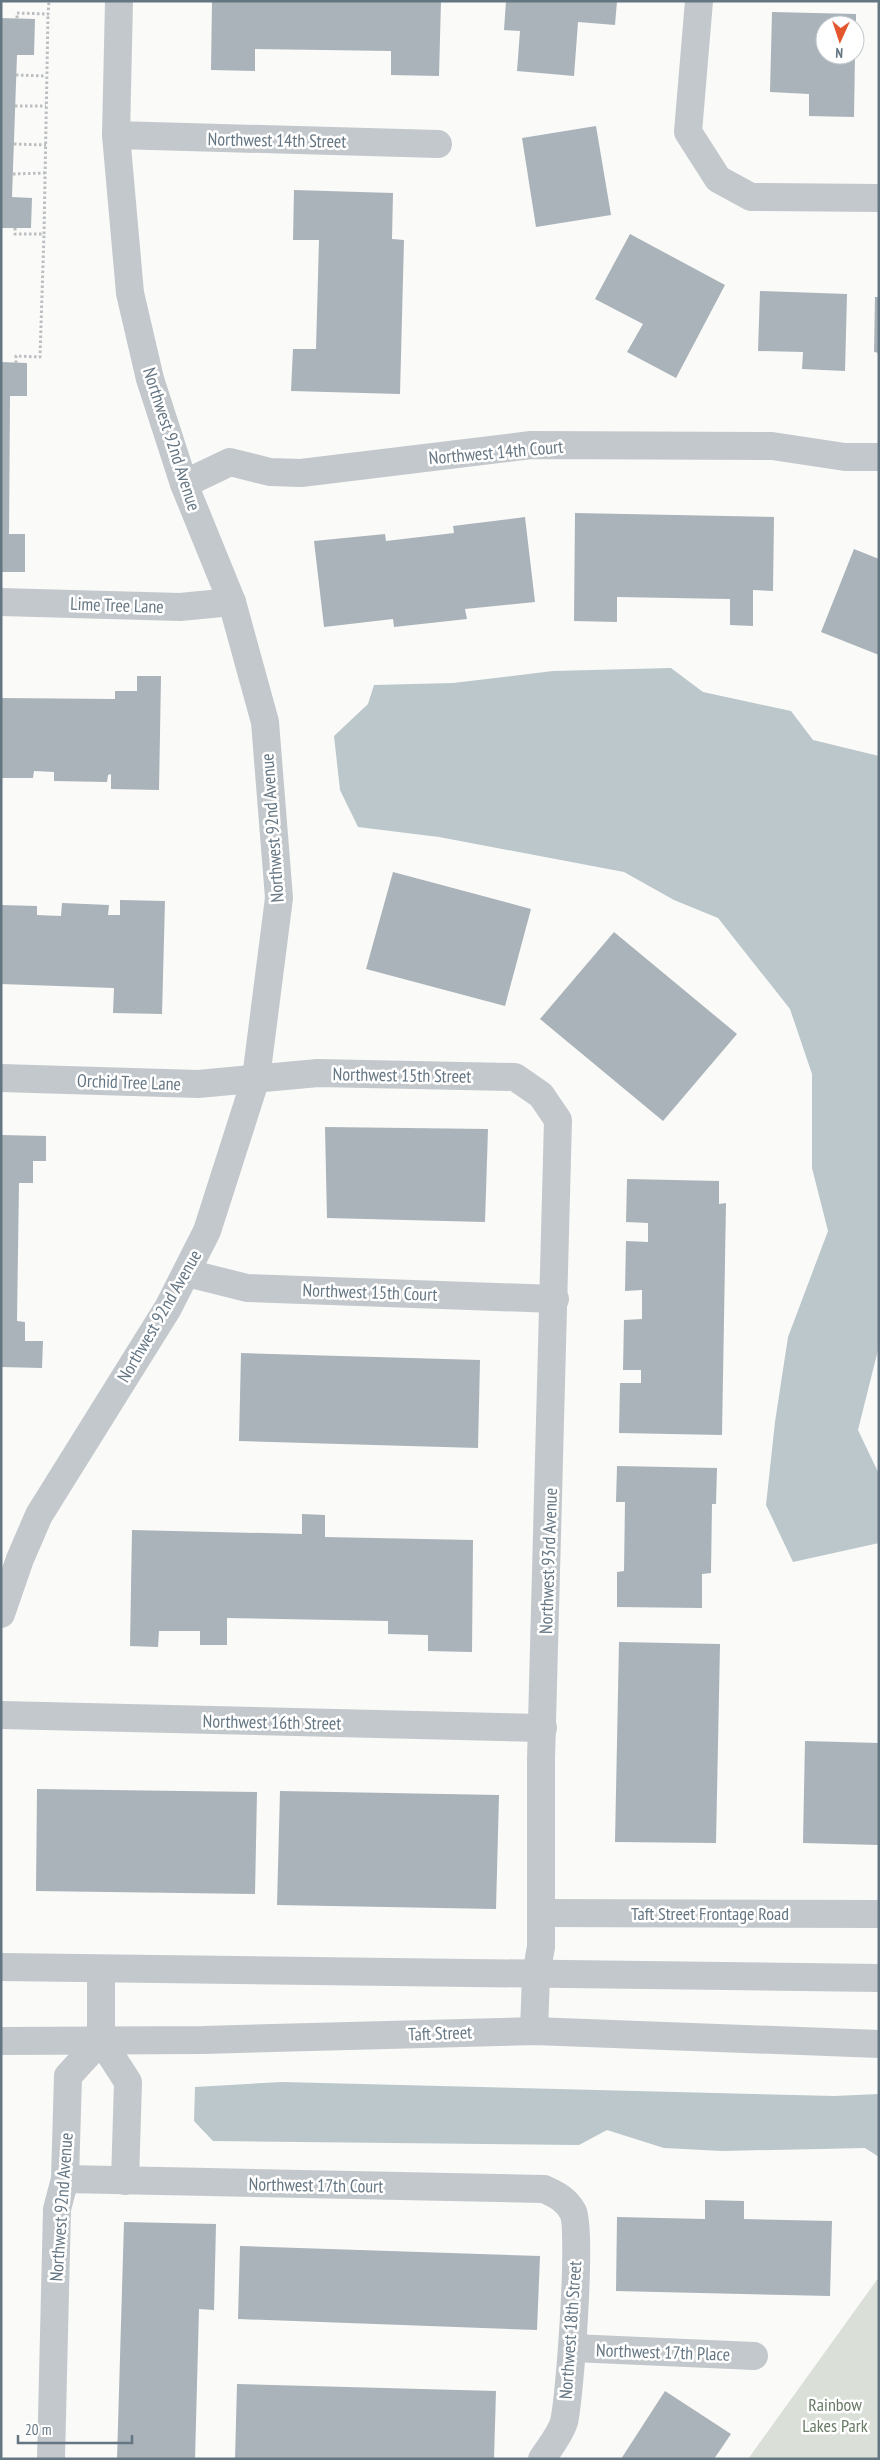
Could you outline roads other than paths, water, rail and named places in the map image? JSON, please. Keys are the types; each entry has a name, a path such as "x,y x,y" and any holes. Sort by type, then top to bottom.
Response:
{"street":[{"name":"Northwest 92nd Avenue","path":"1,1614 20,1559 39,1515 168,1308 187,1273 206,1231 256,1078 279,898 265,722 232,602 184,484 150,379 130,293 116,135 119,1"},
{"path":"699,1 688,132 718,180 751,197 879,198"},
{"name":"Northwest 14th Street","path":"116,135 438,144"},
{"name":"Northwest 14th Court","path":"184,484 230,462 270,472 301,473 531,445 772,446 845,458 879,456"},
{"name":"Northwest 14th Court","path":"845,458 879,474"},
{"name":"Lime Tree Lane","path":"1,602 180,607 232,602"},
{"name":"Northwest 15th Street","path":"256,1078 318,1074 515,1078 541,1095"},
{"name":"Orchid Tree Lane","path":"1,1078 198,1084 256,1078"},
{"name":"Northwest 93rd Avenue","path":"534,2031 536,1975 541,1947 542,1913 542,1728 555,1299 558,1120 541,1095"},
{"name":"Northwest 15th Court","path":"187,1273 247,1288 555,1299"},
{"name":"Northwest 16th Street","path":"1,1715 542,1728"},
{"name":"Taft Street Frontage Road","path":"542,1913 879,1914"},
{"path":"1,1967 879,1978"},
{"path":"101,1969 101,2040 128,2082 125,2181"},
{"name":"Taft Street","path":"1,2041 203,2040 534,2031 879,2044"},
{"name":"Northwest 92nd Avenue","path":"51,2459 57,2209 65,2179 68,2076 101,2040"},
{"name":"Northwest 17th Court","path":"65,2179 544,2189 564,2199"},
{"name":"Northwest 18th Street","path":"542,2459 563,2424 572,2348 576,2237 574,2214 564,2199"},
{"name":"Northwest 17th Place","path":"572,2348 754,2356"}],"park label":[{"name":"Rainbow Lakes Park","path":"835,2414"}]}
